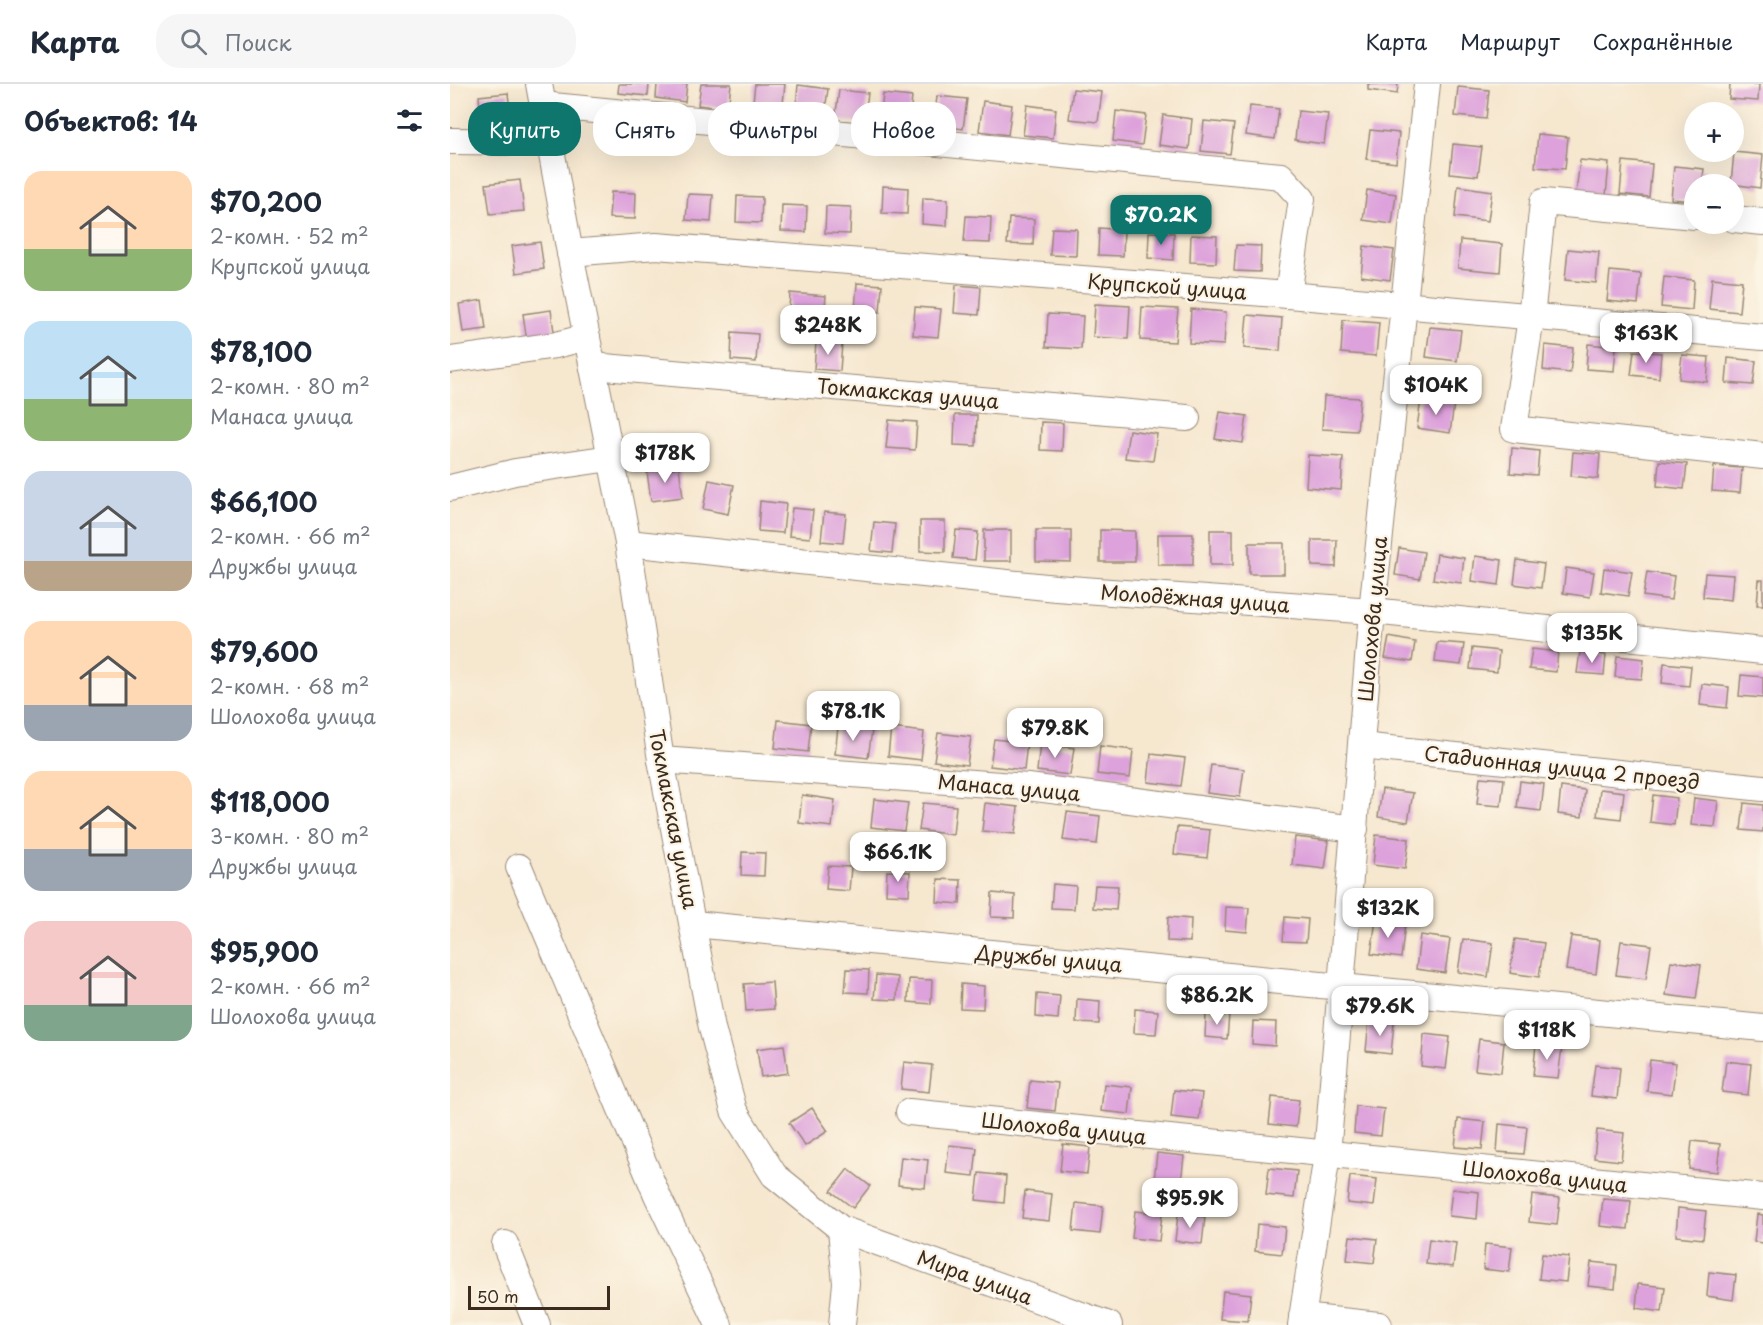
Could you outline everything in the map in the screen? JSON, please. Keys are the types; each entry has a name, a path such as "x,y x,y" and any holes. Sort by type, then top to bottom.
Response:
{"street":[{"name":"Шолохова улица","path":"1302,1321 1327,1155 1343,986 1372,611 1427,84"},
{"path":"541,95 1281,176 1302,199 1288,296"},
{"path":"450,141 468,141"},
{"name":"Токмакская улица","path":"552,156 628,543 661,760 712,1028 734,1111 774,1175 841,1228"},
{"path":"1684,215 1543,202 1531,318 1514,429 1763,456"},
{"path":"1744,220 1763,222"},
{"name":"Крупской улица","path":"570,254 656,246 1763,336"},
{"path":"450,360 556,345 587,338"},
{"name":"Токмакская улица","path":"593,366 1187,418"},
{"path":"450,488 515,472 610,458"},
{"name":"Молодёжная улица","path":"628,543 1056,588 1372,611 1763,651"},
{"name":"Стадионная улица 2 проезд","path":"1361,746 1763,788"},
{"name":"Манаса улица","path":"661,760 1028,787 1355,829"},
{"path":"519,867 657,1195 718,1325"},
{"name":"Дружбы улица","path":"694,924 1763,1028"},
{"name":"Шолохова улица","path":"909,1112 1763,1197"},
{"path":"841,1228 846,1283 842,1325"},
{"name":"Мира улица","path":"841,1228 1109,1325"},
{"path":"505,1244 537,1325"},
{"path":"1302,1321 1378,1325"}],"building":[{"path":"619,84 649,84 648,96 618,93"},
{"path":"657,84 687,84 685,102 656,98"},
{"path":"701,84 731,84 729,102 708,102 708,106 698,105"},
{"path":"755,84 785,84 783,102 753,102"},
{"path":"1368,84 1398,84 1397,94 1368,90"},
{"path":"1730,84 1759,84 1758,101 1729,99"},
{"path":"798,85 828,89 826,102 796,102"},
{"path":"1458,87 1489,90 1486,119 1455,116"},
{"path":"1073,89 1102,92 1098,122 1069,119"},
{"path":"839,90 868,93 867,102 851,102 851,122 839,120"},
{"path":"508,93 509,102 479,102 479,96"},
{"path":"883,94 912,97 912,102 882,102"},
{"path":"937,96 967,99 963,129 956,128 956,102 936,102"},
{"path":"983,101 1012,105 1008,135 979,131"},
{"path":"1027,105 1056,109 1053,138 1023,135"},
{"path":"1250,106 1279,109 1275,139 1246,135"},
{"path":"1116,111 1146,115 1142,145 1113,141"},
{"path":"1298,111 1328,114 1324,144 1295,140"},
{"path":"1163,115 1192,119 1189,149 1159,145"},
{"path":"1204,121 1234,124 1230,154 1201,151"},
{"path":"1370,130 1399,133 1396,163 1366,159"},
{"path":"1538,134 1568,137 1565,169 1535,167"},
{"path":"1453,144 1482,147 1478,176 1450,173"},
{"path":"1744,153 1763,155 1760,188 1744,186 1744,174 1732,174 1733,162 1744,162"},
{"path":"1580,160 1609,163 1606,196 1576,193"},
{"path":"1623,161 1652,164 1649,197 1620,194"},
{"path":"1674,166 1704,169 1703,174 1684,174 1684,200 1671,199"},
{"path":"520,180 524,211 490,214 486,184"},
{"path":"883,186 908,188 907,214 882,213"},
{"path":"1458,186 1492,191 1488,221 1455,217"},
{"path":"1367,190 1396,194 1392,224 1363,220"},
{"path":"611,192 636,193 635,219 609,218"},
{"path":"688,194 713,195 711,222 686,220"},
{"path":"737,196 762,197 761,223 736,222"},
{"path":"923,198 948,199 947,226 922,224"},
{"path":"782,205 807,206 806,232 781,231"},
{"path":"826,206 851,207 850,234 825,233"},
{"path":"966,216 991,217 990,243 964,242"},
{"path":"1009,218 1034,219 1033,245 1007,244"},
{"path":"1052,228 1077,229 1076,256 1050,255"},
{"path":"1099,228 1124,230 1123,256 1098,255"},
{"path":"1149,232 1174,233 1173,260 1148,258"},
{"path":"1191,235 1217,236 1216,263 1190,262"},
{"path":"1460,240 1502,244 1500,272 1458,268"},
{"path":"540,242 544,269 516,273 512,246"},
{"path":"1236,245 1261,246 1260,272 1234,271"},
{"path":"1364,246 1394,250 1390,280 1361,276"},
{"path":"1568,249 1599,252 1596,283 1565,280"},
{"path":"1610,271 1641,274 1638,304 1607,301"},
{"path":"1664,277 1694,280 1692,310 1661,307"},
{"path":"1712,278 1742,281 1739,312 1709,309"},
{"path":"857,283 882,285 880,312 855,311"},
{"path":"956,285 981,287 979,315 954,313"},
{"path":"790,293 826,296 823,328 788,326"},
{"path":"482,300 486,329 463,332 459,304"},
{"path":"1095,304 1130,306 1128,339 1093,337"},
{"path":"915,307 941,309 938,337 913,335"},
{"path":"1142,307 1178,309 1175,342 1140,340"},
{"path":"1191,309 1226,312 1224,345 1189,343"},
{"path":"551,310 555,339 527,342 523,314"},
{"path":"1048,314 1083,316 1081,349 1046,347"},
{"path":"1247,315 1282,318 1280,351 1244,348"},
{"path":"1343,320 1379,323 1376,356 1341,353"},
{"path":"1430,327 1461,330 1457,361 1426,357"},
{"path":"732,332 758,334 756,362 731,360"},
{"path":"816,342 842,343 840,371 814,369"},
{"path":"1588,344 1616,347 1614,371 1586,369"},
{"path":"1545,345 1573,348 1570,373 1543,370"},
{"path":"1634,351 1661,353 1659,378 1631,375"},
{"path":"1682,355 1709,357 1707,382 1679,379"},
{"path":"1728,358 1756,361 1753,385 1726,383"},
{"path":"1324,396 1360,398 1357,431 1322,429"},
{"path":"1421,399 1454,404 1450,433 1417,428"},
{"path":"1220,412 1247,416 1243,443 1215,439"},
{"path":"955,415 977,415 976,446 954,445"},
{"path":"889,420 917,422 915,450 886,448"},
{"path":"1041,422 1063,423 1062,451 1040,450"},
{"path":"1129,430 1157,434 1153,461 1125,458"},
{"path":"1512,448 1539,451 1537,475 1510,473"},
{"path":"1573,452 1600,454 1598,479 1571,476"},
{"path":"1308,455 1343,457 1341,490 1306,487"},
{"path":"1659,461 1687,464 1684,489 1657,486"},
{"path":"1714,466 1742,468 1740,493 1712,491"},
{"path":"679,467 683,497 651,501 647,472"},
{"path":"709,480 734,485 728,514 703,509"},
{"path":"760,501 786,504 783,533 758,531"},
{"path":"792,508 813,510 810,538 789,536"},
{"path":"824,512 846,514 843,543 821,541"},
{"path":"920,521 945,521 945,552 920,551"},
{"path":"874,522 895,524 892,553 871,551"},
{"path":"956,530 978,532 975,560 953,558"},
{"path":"984,530 1011,530 1011,561 984,561"},
{"path":"1036,530 1071,530 1071,562 1036,561"},
{"path":"1100,530 1135,531 1135,562 1100,562"},
{"path":"1210,530 1233,530 1233,565 1210,565"},
{"path":"1158,534 1193,534 1193,565 1158,565"},
{"path":"1312,540 1337,540 1336,567 1312,566"},
{"path":"1249,543 1284,543 1284,574 1249,574"},
{"path":"1399,548 1424,552 1420,579 1395,575"},
{"path":"1437,554 1464,558 1461,583 1433,579"},
{"path":"1475,556 1502,560 1499,585 1472,581"},
{"path":"1517,560 1544,564 1541,588 1514,584"},
{"path":"1566,568 1594,572 1590,597 1563,593"},
{"path":"1604,568 1632,572 1628,596 1601,592"},
{"path":"1647,572 1674,576 1671,600 1643,596"},
{"path":"1705,573 1733,575 1731,600 1703,597"},
{"path":"1759,580 1763,580 1763,605 1757,605"},
{"path":"1389,637 1415,642 1412,662 1385,658"},
{"path":"1437,642 1464,644 1461,665 1435,662"},
{"path":"1472,648 1499,651 1497,672 1470,669"},
{"path":"1532,649 1558,652 1556,672 1529,669"},
{"path":"1580,652 1606,655 1604,675 1577,673"},
{"path":"1617,656 1644,659 1642,679 1615,677"},
{"path":"1664,663 1691,666 1689,686 1662,683"},
{"path":"1741,675 1763,677 1763,698 1739,696"},
{"path":"1702,684 1729,687 1727,708 1700,705"},
{"path":"778,720 811,724 808,752 775,748"},
{"path":"838,727 872,730 868,758 835,754"},
{"path":"891,728 924,732 921,760 888,756"},
{"path":"938,733 971,737 967,765 934,761"},
{"path":"994,739 1027,743 1024,770 990,766"},
{"path":"1040,743 1074,748 1070,775 1037,771"},
{"path":"1100,746 1133,750 1130,778 1097,774"},
{"path":"1151,754 1185,758 1181,786 1148,782"},
{"path":"1211,765 1244,769 1240,797 1207,793"},
{"path":"1480,777 1504,779 1501,806 1477,804"},
{"path":"1520,781 1544,784 1541,811 1517,808"},
{"path":"1561,787 1585,790 1582,817 1558,814"},
{"path":"1382,789 1413,793 1408,822 1378,817"},
{"path":"1600,789 1624,792 1621,819 1597,816"},
{"path":"802,795 835,800 832,827 799,823"},
{"path":"1653,795 1677,798 1674,825 1650,822"},
{"path":"1694,798 1718,801 1715,827 1691,825"},
{"path":"874,799 908,803 904,831 871,827"},
{"path":"923,803 956,806 953,835 919,830"},
{"path":"985,803 1018,807 1015,834 982,831"},
{"path":"1744,803 1763,805 1763,832 1741,830"},
{"path":"1067,812 1100,816 1097,844 1063,840"},
{"path":"1177,827 1210,830 1207,858 1174,854"},
{"path":"1376,835 1409,839 1405,869 1373,865"},
{"path":"1295,837 1329,841 1325,869 1292,865"},
{"path":"742,852 765,853 764,876 741,875"},
{"path":"828,866 851,867 849,891 826,889"},
{"path":"887,871 910,872 909,895 886,894"},
{"path":"938,879 961,880 960,904 937,902"},
{"path":"1053,884 1076,886 1074,909 1051,908"},
{"path":"1095,885 1118,886 1116,910 1093,908"},
{"path":"992,893 1015,895 1014,918 991,917"},
{"path":"1226,907 1249,908 1247,932 1225,930"},
{"path":"1168,917 1191,919 1190,942 1167,941"},
{"path":"1285,917 1308,919 1306,942 1283,941"},
{"path":"1376,920 1405,924 1401,958 1371,954"},
{"path":"1420,935 1450,939 1445,973 1416,969"},
{"path":"1571,936 1600,940 1596,974 1566,970"},
{"path":"1463,939 1493,943 1488,977 1458,972"},
{"path":"1515,939 1544,943 1539,977 1510,973"},
{"path":"1621,941 1651,945 1646,979 1616,975"},
{"path":"1671,961 1701,965 1696,999 1666,995"},
{"path":"847,969 869,970 868,993 845,992"},
{"path":"876,975 898,977 897,1000 874,999"},
{"path":"909,979 932,980 931,1004 908,1002"},
{"path":"772,982 774,1009 746,1011 744,984"},
{"path":"961,984 984,986 983,1009 960,1008"},
{"path":"1037,994 1060,996 1058,1019 1036,1017"},
{"path":"1077,999 1100,1001 1099,1024 1076,1023"},
{"path":"1135,1009 1158,1011 1156,1034 1134,1033"},
{"path":"1206,1014 1229,1015 1227,1039 1205,1037"},
{"path":"1369,1020 1394,1023 1391,1054 1366,1051"},
{"path":"1253,1021 1276,1022 1275,1046 1252,1044"},
{"path":"1424,1034 1450,1037 1446,1069 1421,1066"},
{"path":"1479,1039 1504,1042 1501,1073 1475,1070"},
{"path":"1536,1044 1562,1047 1558,1078 1533,1076"},
{"path":"784,1045 788,1073 761,1077 757,1049"},
{"path":"1650,1060 1676,1063 1672,1094 1647,1091"},
{"path":"1726,1061 1751,1064 1748,1095 1722,1092"},
{"path":"904,1062 932,1065 929,1092 901,1089"},
{"path":"1595,1065 1620,1068 1617,1099 1591,1096"},
{"path":"1030,1080 1058,1083 1055,1111 1027,1108"},
{"path":"1104,1084 1132,1087 1129,1114 1101,1111"},
{"path":"1174,1090 1202,1093 1199,1120 1171,1117"},
{"path":"1272,1097 1299,1100 1296,1127 1269,1124"},
{"path":"1356,1106 1384,1109 1381,1136 1354,1133"},
{"path":"812,1108 828,1131 805,1146 789,1123"},
{"path":"1458,1119 1485,1122 1482,1149 1455,1147"},
{"path":"1499,1124 1527,1127 1524,1154 1497,1152"},
{"path":"1597,1130 1624,1133 1621,1161 1594,1158"},
{"path":"1692,1141 1720,1144 1717,1172 1689,1169"},
{"path":"1063,1144 1090,1147 1087,1174 1060,1171"},
{"path":"949,1145 977,1148 974,1176 946,1173"},
{"path":"1157,1153 1184,1156 1181,1183 1154,1180"},
{"path":"901,1157 928,1160 925,1188 898,1185"},
{"path":"1269,1168 1297,1171 1294,1198 1266,1195"},
{"path":"848,1169 870,1186 853,1208 831,1191"},
{"path":"979,1173 1006,1176 1004,1203 976,1200"},
{"path":"1350,1176 1377,1179 1374,1206 1347,1203"},
{"path":"1452,1189 1479,1192 1477,1219 1449,1216"},
{"path":"1025,1191 1052,1194 1049,1221 1022,1218"},
{"path":"1532,1195 1560,1198 1557,1225 1529,1222"},
{"path":"1603,1199 1631,1201 1628,1229 1600,1226"},
{"path":"1076,1203 1103,1206 1100,1234 1073,1231"},
{"path":"1678,1208 1706,1211 1703,1239 1676,1236"},
{"path":"1135,1211 1162,1214 1159,1241 1132,1238"},
{"path":"1178,1214 1205,1217 1202,1244 1175,1241"},
{"path":"1757,1214 1763,1215 1763,1243 1754,1242"},
{"path":"1257,1224 1285,1227 1282,1254 1255,1251"},
{"path":"1350,1236 1377,1239 1374,1263 1347,1260"},
{"path":"1429,1239 1456,1243 1453,1267 1426,1264"},
{"path":"1485,1244 1512,1247 1509,1272 1483,1269"},
{"path":"1542,1254 1569,1257 1566,1282 1539,1279"},
{"path":"1591,1262 1617,1265 1615,1289 1588,1286"},
{"path":"1709,1272 1736,1275 1733,1300 1707,1296"},
{"path":"1638,1284 1665,1287 1662,1312 1636,1308"},
{"path":"1223,1291 1251,1294 1248,1321 1220,1319"}]}
